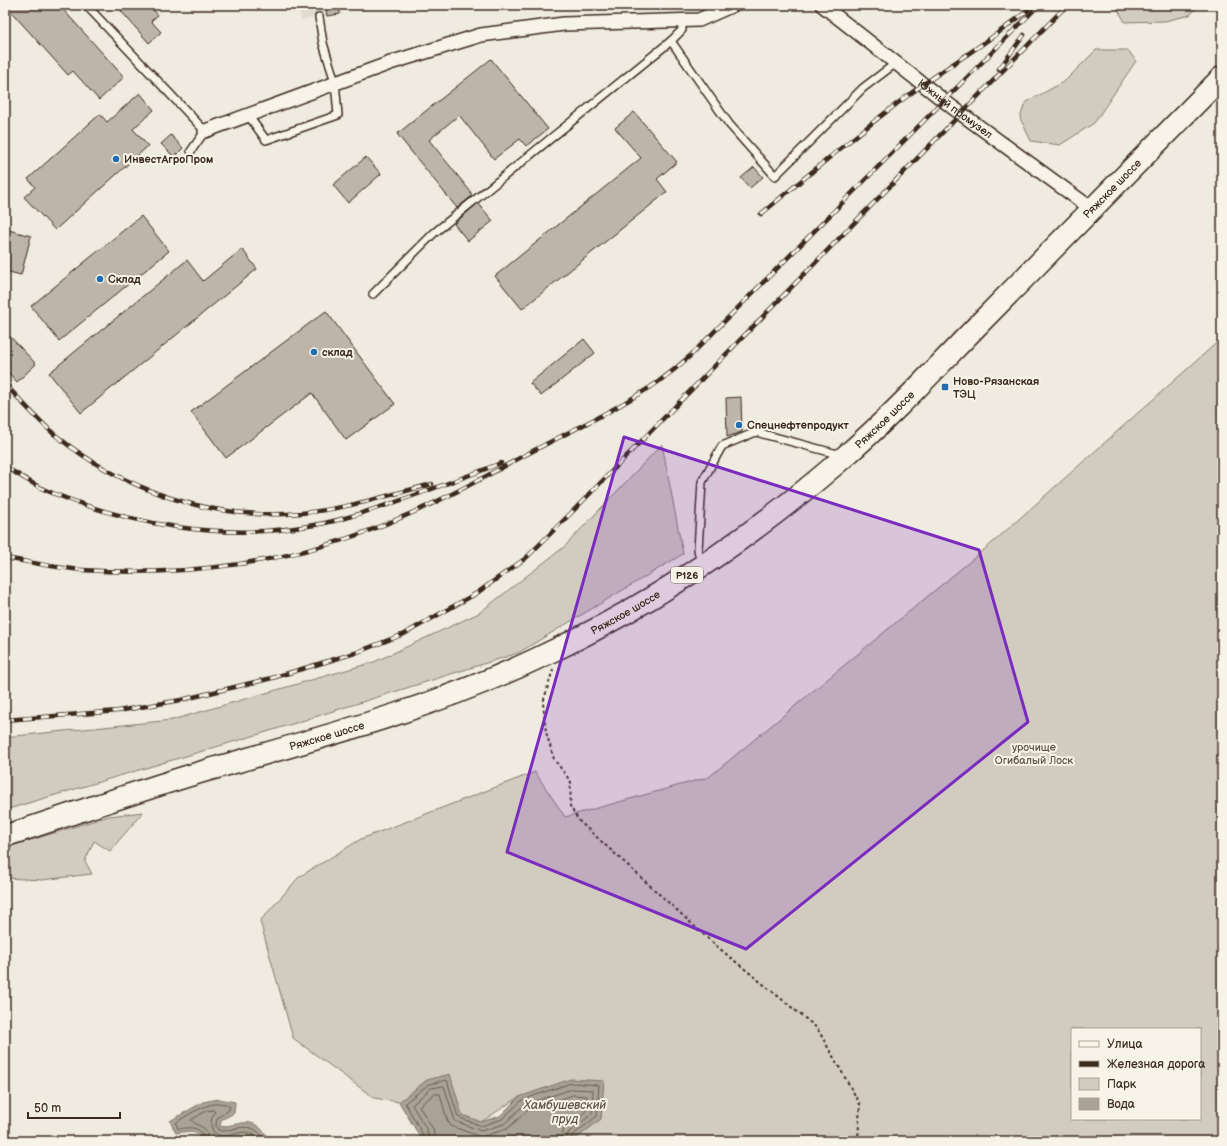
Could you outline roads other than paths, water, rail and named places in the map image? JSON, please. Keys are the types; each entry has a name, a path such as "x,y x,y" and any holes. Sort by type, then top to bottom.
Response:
{"main road":[{"name":"Ряжское шоссе","path":"5,836 203,772 381,720 437,701 530,662 560,647 629,610 701,566 788,504 845,456 1222,77"}],"street":[{"name":"Южный промузел","path":"822,5 952,107 1092,209"},
{"path":"205,131 335,82 480,35 564,24 699,20 731,6"}],"lane":[{"path":"86,5 205,131 191,151"},
{"path":"248,114 266,140 338,115 335,82 323,44 319,17"},
{"path":"373,294 434,234 671,41 682,30 682,21"},
{"path":"671,41 728,124 775,176 863,88 896,63"},
{"path":"701,566 698,550 702,482 722,446 756,432 845,456"}],"water":[{"name":"Хамбушевский пруд","path":"450,1074 462,1115 481,1122 500,1116 519,1097 571,1079 604,1081 601,1119 571,1141 420,1141 419,1135 399,1102 427,1080"},
{"path":"219,1099 235,1102 234,1113 221,1120 220,1127 243,1123 254,1124 265,1133 271,1141 196,1141 199,1135 190,1131 176,1133 170,1121 203,1102"}],"railway":[{"path":"5,558 72,569 121,572 201,569 279,557 356,535 410,514 462,489 595,419 643,392 690,356 1039,5"},
{"path":"5,720 118,711 181,700 272,678 355,653 404,634 477,593 526,558 1067,5"},
{"path":"761,214 887,111 998,33 1028,10"},
{"path":"999,69 1024,35"},
{"path":"5,384 54,434 81,454 110,472 140,486 170,498 202,507 235,512 268,514 302,513 351,505 432,484"},
{"path":"5,467 44,490 81,504 112,513 177,527 209,531 242,532 275,530 319,524 340,519 393,503 501,463"}],"place":[{"name":"ИнвестАгроПром","path":"116,159"},
{"name":"Склад","path":"100,279"},
{"name":"склад","path":"314,352"},
{"name":"Ново-Рязанская ТЭЦ","path":"945,387"},
{"name":"Спецнефтепродукт","path":"739,425"}],"park label":[{"name":"урочище Огибалый Лоск","path":"1034,753"}]}
